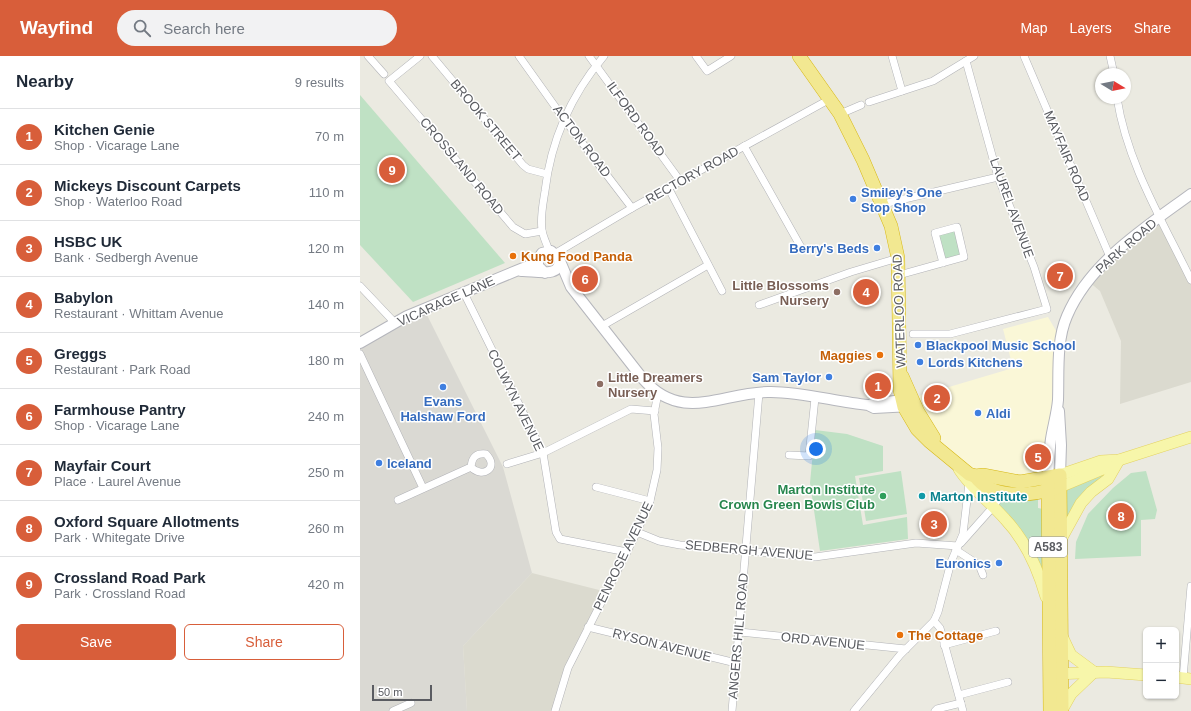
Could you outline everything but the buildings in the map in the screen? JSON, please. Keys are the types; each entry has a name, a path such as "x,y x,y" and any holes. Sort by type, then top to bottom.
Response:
{"highway":[{"name":"WATERLOO ROAD","path":"799,56 840,114 883,204 894,237 898,258 899,275 901,374 908,403"},
{"path":"908,403 917,429 929,442 937,447 972,480 983,475 1005,486 1030,493 1054,482"},
{"name":"A583","path":"1054,482 1059,543 1061,632 1055,674"},
{"name":"A583","path":"1054,482 1048,603 1058,711"}],"main road":[{"path":"1054,482 1103,469 1119,460 1191,437"},
{"path":"1059,543 1081,502 1108,479 1119,460"},
{"path":"972,480 1013,528 1025,546 1039,574 1048,603"},
{"name":"A583","path":"1058,711 1071,694 1094,672 1071,655 1061,632"},
{"path":"1055,674 1094,672 1143,674"}],"street":[{"path":"368,56 384,74"},
{"name":"CROSSLAND ROAD","path":"420,56 389,81 498,210 519,232 533,234 542,231"},
{"name":"BROOK STREET","path":"432,56 523,165 528,169 547,174"},
{"name":"ACTON ROAD","path":"519,56 564,119 632,208"},
{"name":"ILFORD ROAD","path":"589,56 681,182"},
{"path":"547,273 556,271 555,255 542,231 542,215 547,174 556,136 564,119 596,65 604,56"},
{"path":"696,56 707,71 731,56"},
{"path":"892,56 902,91"},
{"path":"869,102 933,81 974,56"},
{"name":"MAYFAIR ROAD","path":"1024,56 1110,257"},
{"path":"1110,56 1113,68"},
{"name":"LAUREL AVENUE","path":"913,334 950,334 1046,309 1034,267 998,178 966,61"},
{"name":"RECTORY ROAD","path":"555,255 632,208 830,99"},
{"path":"1118,104 1133,159 1191,280"},
{"path":"840,114 861,105"},
{"path":"744,146 802,250"},
{"path":"883,204 998,178"},
{"path":"668,189 722,291"},
{"name":"PARK ROAD","path":"1054,482 1051,439 1058,402 1060,352 1066,317 1088,281 1110,257 1191,194"},
{"path":"899,275 943,263 964,257 957,228 935,233 943,263"},
{"name":"VICARAGE LANE","path":"360,343 407,316 528,266 538,259 542,253 555,255 571,287 643,379 658,393 677,402 688,404 711,402 759,393 782,392 868,405 874,408 908,403"},
{"path":"759,305 851,272 898,258"},
{"name":"VICARAGE LANE","path":"538,259 538,266 571,287"},
{"path":"602,326 708,265"},
{"name":"VICARAGE LANE","path":"513,272 529,270 547,273"},
{"path":"360,286 395,323"},
{"name":"COLWYN AVENUE","path":"464,293 543,453 556,532 560,539 627,552"},
{"path":"360,354 423,488"},
{"name":"PENROSE AVENUE","path":"556,711 568,668 637,532 650,501 654,487 658,453 655,411 658,393"},
{"name":"ANGERS HILL ROAD","path":"732,711 740,632 745,549 759,393"},
{"path":"789,455 809,456 815,398"},
{"path":"507,464 543,453 631,409 655,411"},
{"path":"398,500 471,467"},
{"path":"854,711 906,649 934,621 966,517 972,480"},
{"path":"957,548 994,507 1005,486"},
{"path":"596,487 650,501"},
{"name":"SEDBERGH AVENUE","path":"637,532 659,541 680,544 745,549 815,557 916,543 957,548"},
{"path":"957,548 979,565 983,575"},
{"path":"1183,678 1191,586"},
{"path":"934,621 940,628 963,711"},
{"name":"RYSON AVENUE","path":"588,627 736,663"},
{"path":"944,645 996,631"},
{"name":"ORD AVENUE","path":"740,632 906,649"},
{"path":"959,695 1008,682"},
{"path":"393,711 411,703"},
{"path":"935,711 937,709 961,703"}],"shaded area":[{"path":"1160,217 1191,280 1191,382 1120,404 1121,341 1100,291 1088,281"},
{"path":"424,309 503,467 532,573 463,646 467,711 360,711 360,343"},
{"path":"1048,317 1062,341 1048,478 987,473 972,468 946,454 912,398 1013,368 1003,329"},
{"path":"532,573 607,592 568,668 556,711 467,711 463,646"}],"green space":[{"path":"360,95 505,263 413,302 360,245"},
{"path":"957,227 964,257 943,263 935,233"},
{"path":"815,430 847,434 883,446 883,471 855,476 863,525 907,517 908,539 820,551 810,483"},
{"path":"1103,469 1108,479 1071,520 1059,513 1060,487"},
{"name":"Marton Institute Crown Green Bowls Club","path":"901,471 907,514 866,521 859,478"},
{"path":"1146,471 1157,510 1155,519 1141,520 1141,556 1075,559 1076,542 1088,514 1113,488 1131,473"},
{"path":"1038,495 1038,508 1043,509 1042,573 998,505 1005,496"}],"place":[{"name":"Crossland Road Park","path":"392,170"},
{"name":"Smiley's One Stop Shop","path":"853,199"},
{"name":"Berry's Beds","path":"877,248"},
{"name":"Kung Food Panda","path":"513,256"},
{"name":"Mayfair Court","path":"1060,276"},
{"name":"Farmhouse Pantry","path":"585,279"},
{"name":"Little Blossoms Nursery","path":"837,292"},
{"name":"Babylon","path":"866,292"},
{"name":"Blackpool Music School","path":"918,345"},
{"name":"Maggies","path":"880,355"},
{"name":"Lords Kitchens","path":"920,362"},
{"name":"Sam Taylor","path":"829,377"},
{"name":"Little Dreamers Nursery","path":"600,384"},
{"name":"Kitchen Genie","path":"878,386"},
{"name":"Evans Halshaw Ford","path":"443,387"},
{"name":"Mickeys Discount Carpets","path":"937,398"},
{"name":"Aldi","path":"978,413"},
{"name":"Greggs","path":"1038,457"},
{"name":"Iceland","path":"379,463"},
{"name":"Marton Institute Crown Green Bowls Club","path":"883,496"},
{"name":"Marton Institute","path":"922,496"},
{"name":"Oxford Square Allotments","path":"1121,516"},
{"name":"HSBC UK","path":"934,524"},
{"name":"Euronics","path":"999,563"},
{"name":"The Cottage","path":"900,635"}]}
